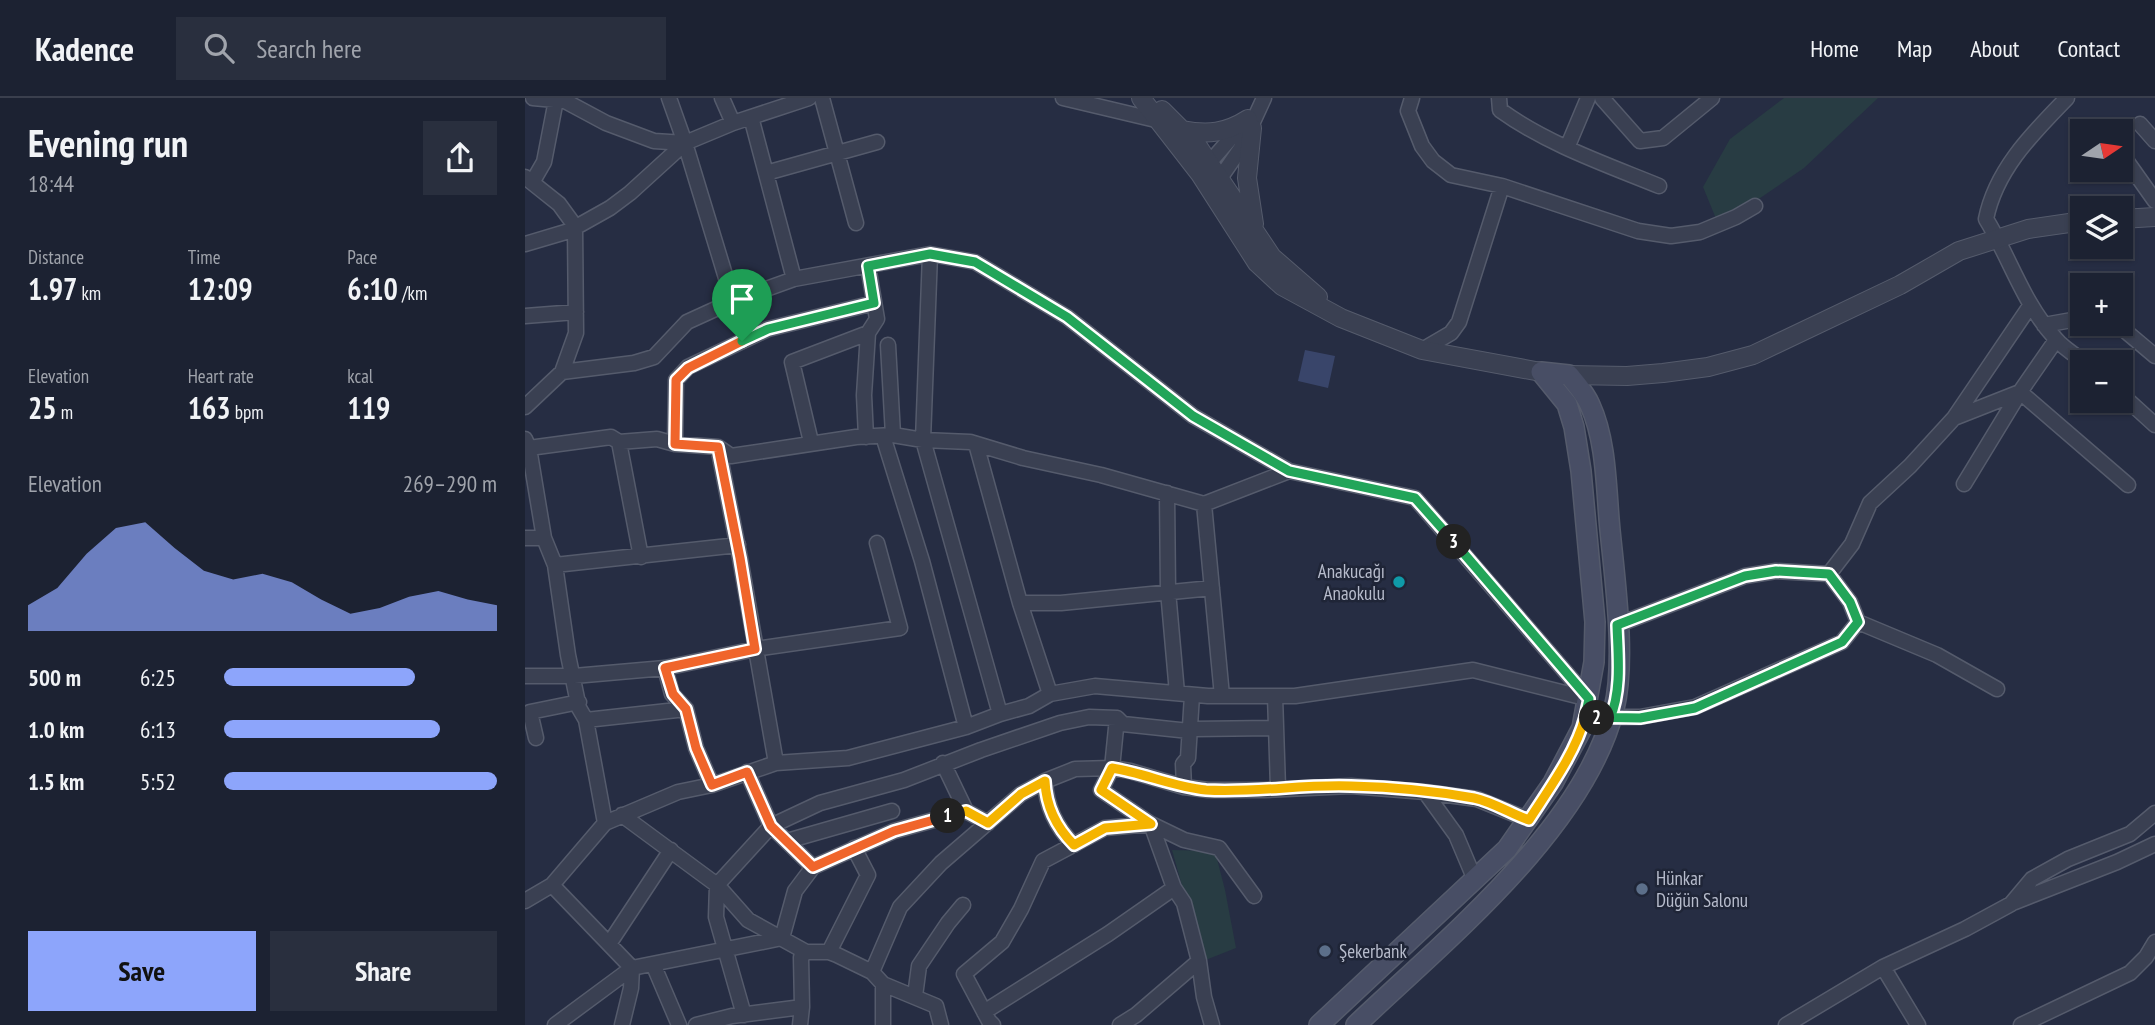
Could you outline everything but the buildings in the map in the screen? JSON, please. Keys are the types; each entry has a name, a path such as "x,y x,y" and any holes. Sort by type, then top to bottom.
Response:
{"main road":[{"path":"1356,1025 1499,889 1544,839 1597,756 1614,709 1618,673 1615,583 1601,443 1591,407 1583,391 1569,375 1541,372"},
{"path":"1319,1025 1507,849 1553,783 1582,728 1594,662 1595,622 1579,460 1567,404 1541,372"}],"street":[{"path":"533,98 565,100 606,123 654,141 685,143"},
{"path":"669,98 733,301"},
{"path":"722,98 733,123"},
{"path":"525,244 569,231 610,208 685,143 733,123 809,98"},
{"path":"823,98 856,223"},
{"path":"1063,98 1160,121"},
{"path":"1141,98 1205,169 1257,263 1282,286 1341,318 1422,349 1541,372"},
{"path":"1151,98 1197,145 1205,169"},
{"path":"1412,98 1408,111 1422,146 1433,161 1451,175 1502,186 1638,231 1671,236 1700,232 1736,218 1755,206"},
{"path":"1499,98 1500,110 1521,125 1567,148 1659,186"},
{"path":"1567,148 1588,98"},
{"path":"1602,98 1640,141 1663,138 1712,98"},
{"path":"2067,98 2019,148 1989,201 1986,219 2029,306 2056,340 2070,351"},
{"path":"1215,185 1265,99"},
{"path":"525,407 562,372 576,333 575,226 559,204 529,179 544,162 565,100"},
{"path":"751,117 794,279"},
{"path":"1205,169 1250,123"},
{"path":"1182,130 1214,134 1250,123"},
{"path":"1250,123 1247,177 1249,207 1257,234"},
{"path":"2140,124 2155,141"},
{"path":"765,173 877,142"},
{"path":"2133,170 2155,201"},
{"path":"1215,185 1257,234 1272,257 1341,318"},
{"path":"1422,349 1451,333 1459,322 1502,186"},
{"path":"2133,218 2155,217"},
{"path":"1569,375 1627,376 1663,373 1708,367 1753,355 1900,285 1959,251 2028,229 2070,223"},
{"path":"562,372 634,363 654,357 687,322 733,301 794,279 930,254 975,262 1067,317 1193,416 1289,471 1415,498 1587,708"},
{"path":"930,254 923,440 1000,714"},
{"path":"866,437 864,395 868,334 877,319 868,266"},
{"path":"675,444 676,380 688,368 768,329 874,303"},
{"path":"1829,574 1852,544 1870,503 1910,466 1954,418 2029,306"},
{"path":"525,316 576,312"},
{"path":"2044,325 2070,320"},
{"path":"811,442 792,362 868,334"},
{"path":"2131,336 2155,356"},
{"path":"1964,484 2020,392 2056,340"},
{"path":"888,345 888,436 966,727"},
{"path":"1954,418 2020,392"},
{"path":"2020,392 2128,485"},
{"path":"2133,405 2155,425"},
{"path":"605,823 586,720 568,655 555,565 544,538 527,444 611,437 619,442 657,439 675,444 718,447 731,456 811,442 866,437 970,442 1204,504 1289,471"},
{"path":"619,442 641,557"},
{"path":"976,444 1020,603 1050,694"},
{"path":"718,447 776,763"},
{"path":"1167,493 1168,591 1189,731 1188,758 1183,764 1184,788"},
{"path":"1204,504 1223,696"},
{"path":"525,538 544,538"},
{"path":"525,676 575,676 665,668 755,649 900,628 877,543"},
{"path":"555,565 738,545"},
{"path":"1617,625 1745,576 1776,571 1829,574 1850,602 1858,622 1937,655 1997,689"},
{"path":"1020,603 1061,603 1213,588"},
{"path":"525,901 551,885 605,823 678,792 712,785 776,763 848,758 966,727 1029,706 1050,694 1095,686 1223,696 1295,696 1473,670 1610,718 1640,718 1695,708 1842,642 1858,622"},
{"path":"665,668 673,694 686,709 696,748 712,785"},
{"path":"1275,696 1279,788"},
{"path":"536,738 530,712 579,702"},
{"path":"586,720 686,709"},
{"path":"744,1015 716,917 717,885 771,826 781,824 820,803 895,783 1060,723 1089,717 1117,718 1123,724 1189,731 1276,728"},
{"path":"1117,718 1112,768 1101,790 1151,824 1184,840 1219,848 1254,896"},
{"path":"943,764 966,811 988,823"},
{"path":"871,972 900,908 941,863 1021,794 1075,769 1112,768 1131,771 1184,788 1236,790 1351,786 1425,792 1477,799 1529,820"},
{"path":"747,772 771,826 813,867"},
{"path":"1045,781 1046,800 1063,834 1074,845"},
{"path":"1425,792 1456,835 1475,880"},
{"path":"787,841 892,811"},
{"path":"782,938 795,891 813,867 894,831 966,811"},
{"path":"2011,904 2032,879 2069,859 2130,834 2155,813"},
{"path":"622,815 717,885 748,920 806,952 829,952 871,972 883,984 936,1006 941,1025"},
{"path":"993,1025 964,974 1002,942 1043,861 1105,828 1151,824"},
{"path":"1151,824 1174,888 1184,902 1212,1025"},
{"path":"1786,1025 1883,967 1965,929 2011,904 2117,863 2155,845"},
{"path":"829,952 868,875 854,848"},
{"path":"609,944 671,850"},
{"path":"551,885 632,968 631,988 622,1025"},
{"path":"984,1012 1108,934 1174,888"},
{"path":"915,996 919,966 947,923 963,905"},
{"path":"555,1025 632,968 782,938"},
{"path":"2021,1025 2130,972 2146,957 2155,942"},
{"path":"800,1025 801,957 806,952"},
{"path":"1120,1025 1140,1020 1199,961"},
{"path":"653,964 679,1025"},
{"path":"1883,967 1918,1025"},
{"path":"883,984 883,1025"},
{"path":"2052,1025 2068,1004"},
{"path":"696,1025 802,1007"}],"shaded area":[{"path":"1784,98 1878,98 1804,168 1719,226 1703,187 1730,139"},
{"path":"1172,850 1215,851 1236,948 1203,961"}],"water":[{"path":"1305,350 1335,356 1328,388 1298,381"}],"place":[{"name":"Anakucağı Anaokulu","path":"1399,582"},
{"name":"Hünkar Düğün Salonu","path":"1642,889"},
{"name":"Şekerbank","path":"1325,951"}],"route":[{"path":"742,341 688,368 676,380 675,444 718,447 755,649 665,668 673,694 686,709 696,748 712,785 747,772 771,826 813,867 894,831 966,811 988,823 1021,794 1045,781 1046,800 1063,834 1074,845 1105,828 1151,824 1101,790 1112,768 1131,771 1184,788 1209,790 1351,786 1425,792 1477,799 1529,820 1553,783 1585,717 1610,718 1614,709 1618,673 1617,625 1745,576 1776,571 1829,574 1850,602 1858,622 1842,642 1695,708 1640,718 1610,718 1585,717 1589,699 1415,498 1289,471 1193,416 1067,317 975,262 930,254 868,266 874,303 768,329 742,341"}]}
